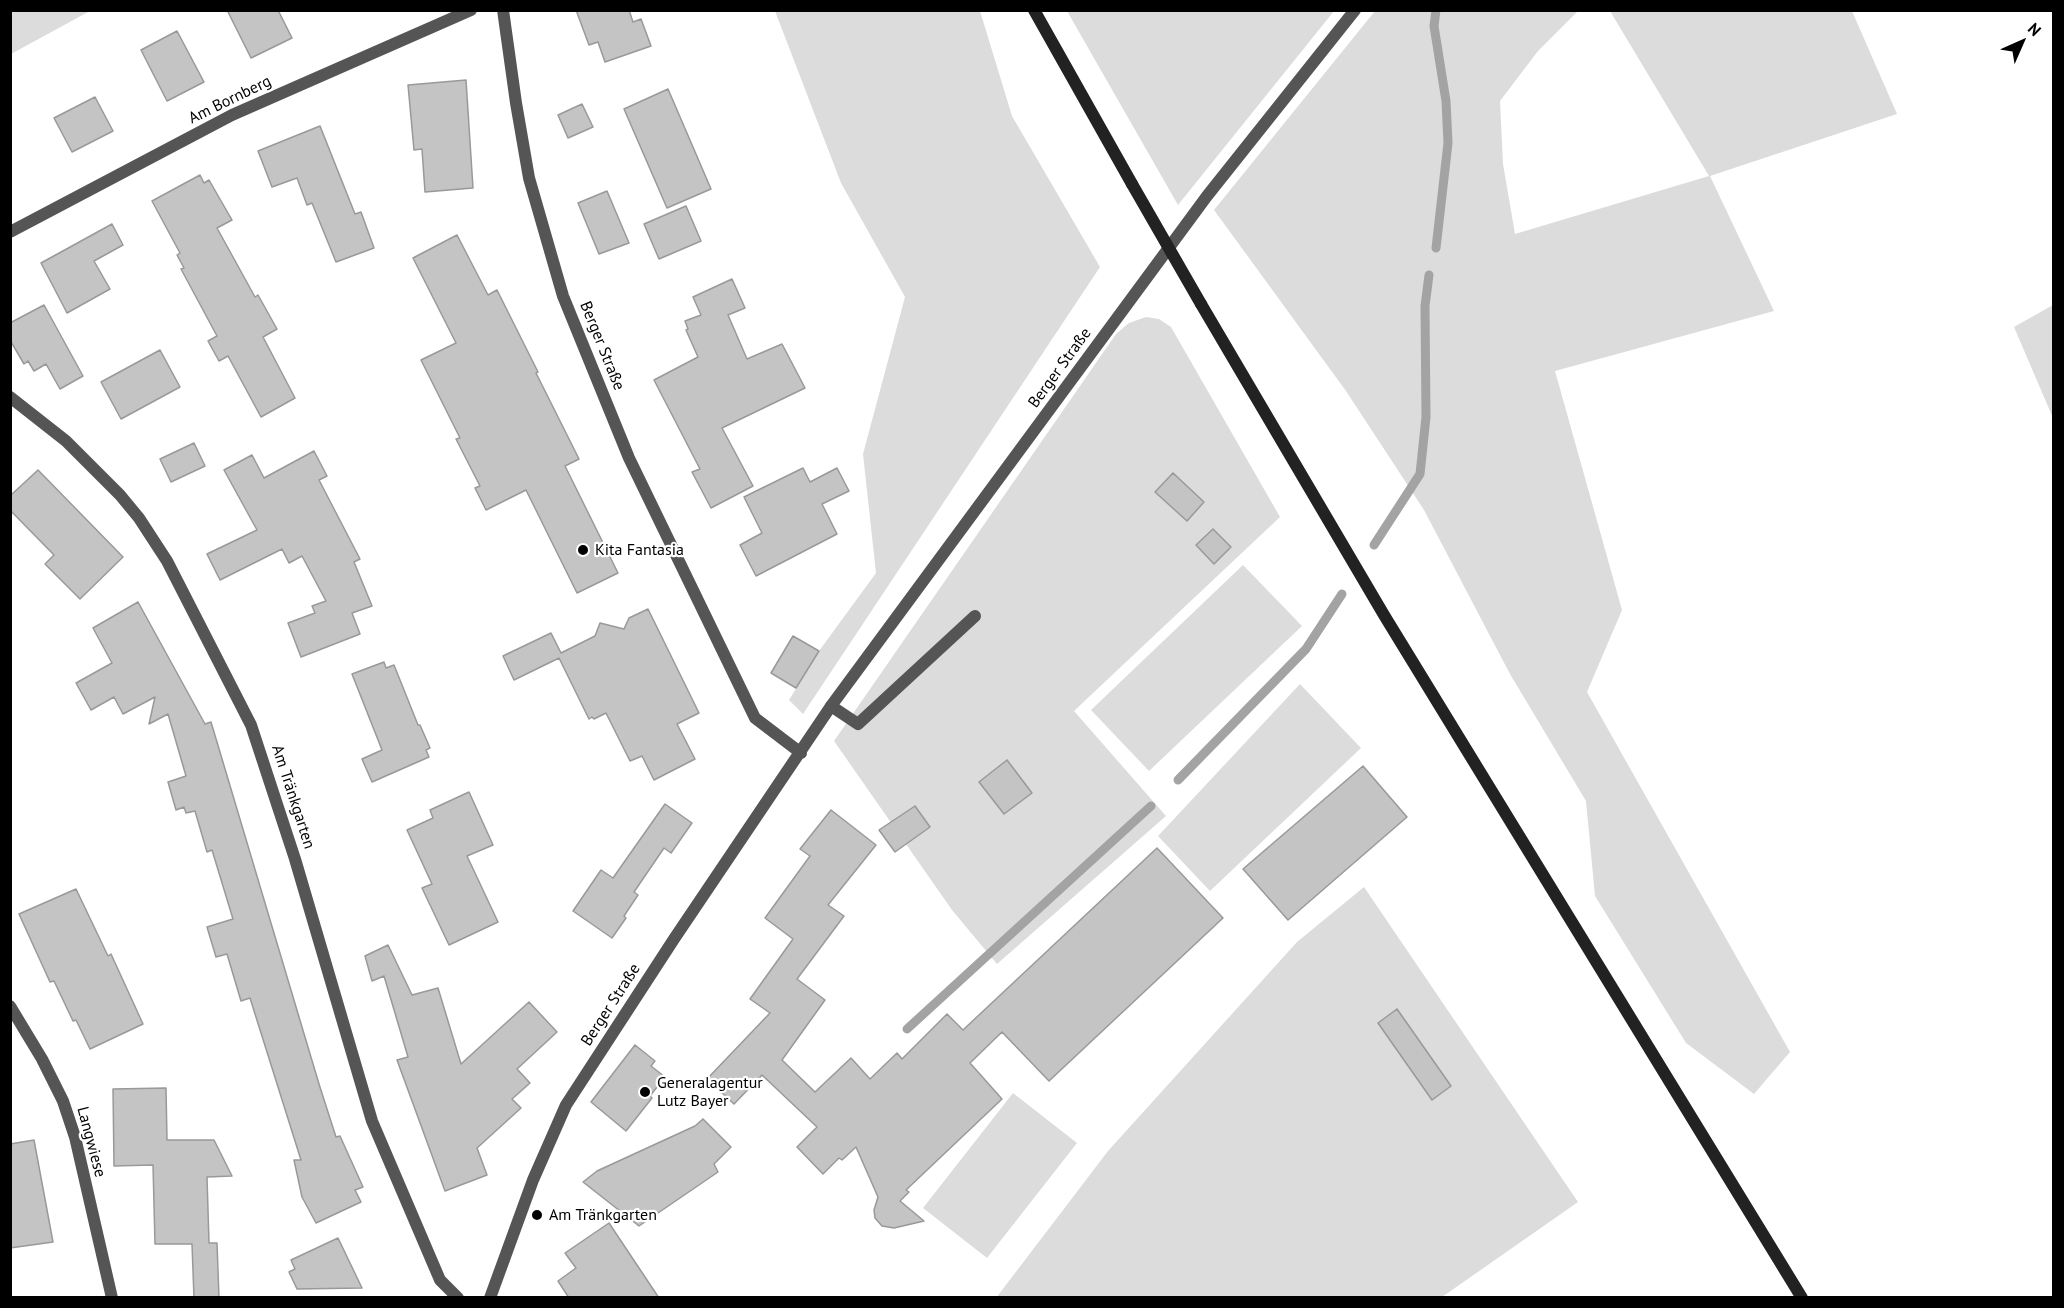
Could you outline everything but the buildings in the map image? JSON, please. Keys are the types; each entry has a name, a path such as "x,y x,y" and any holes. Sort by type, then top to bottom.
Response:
{"main road":[{"path":"1034,10 1132,184 1390,625 1802,1298"}],"street":[{"name":"Am Bornberg","path":"10,232 232,115 471,10"},
{"name":"Berger Straße","path":"503,10 529,178 563,296 629,458 755,718 801,753"},
{"name":"Berger Straße","path":"490,1298 537,1171 566,1105 619,1022 831,706 1208,196 1354,10"},
{"name":"Am Tränkgarten","path":"10,397 74,448 139,518 167,561 251,725 295,859 372,1121 440,1280 458,1298"},
{"path":"831,706 858,724 975,616"},
{"name":"Langwiese","path":"10,1006 42,1059 63,1101 75,1137 112,1298"}],"shaded area":[{"path":"11,10 90,10 90,11 11,54"},
{"path":"775,11 980,11 1012,116 1100,267 803,714 789,700 819,651 876,573 863,454 905,297 841,183"},
{"path":"1067,11 1334,11 1178,205"},
{"path":"1375,11 1578,11 1538,51 1500,101 1503,164 1515,234 1709,176 1610,11 1852,11 1897,114 1710,176 1774,311 1555,371 1622,610 1587,692 1790,1052 1754,1094 1686,1043 1595,896 1586,801 1510,674 1424,510 1346,391 1214,210"},
{"path":"2053,305 2053,418 2014,327"},
{"path":"1146,317 1159,319 1171,327 1280,517 1074,711 1166,816 997,964 952,910 834,741 1116,334 1129,323"},
{"path":"1243,565 1302,626 1149,771 1091,710"},
{"path":"1300,684 1361,748 1210,891 1158,836"},
{"path":"1364,887 1578,1202 1442,1297 996,1298 1108,1151 1297,942"},
{"path":"1013,1093 1077,1143 987,1258 923,1208"}],"waterway":[{"path":"1436,10 1434,26 1446,101 1448,143 1436,248"},
{"path":"1374,545 1420,474 1426,417 1425,306 1429,275"},
{"path":"1178,780 1306,649 1342,594"},
{"path":"907,1029 1151,806"}],"place":[{"name":"Kita Fantasia","path":"583,550"},
{"name":"Generalagentur Lutz Bayer","path":"645,1092"},
{"name":"Am Tränkgarten","path":"537,1215"}]}
